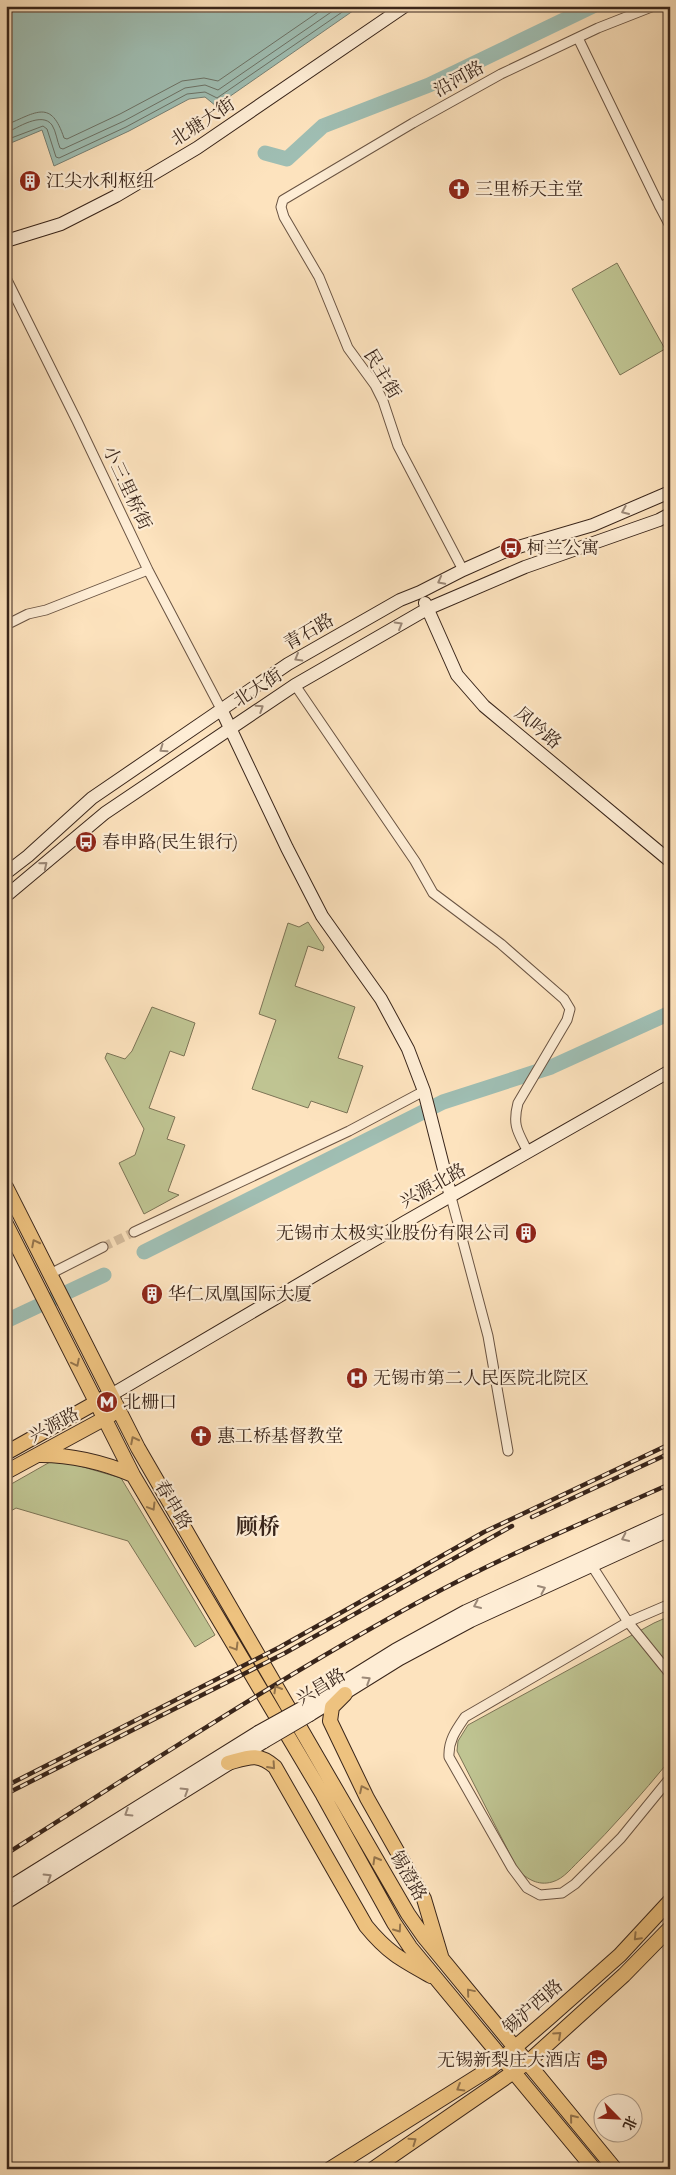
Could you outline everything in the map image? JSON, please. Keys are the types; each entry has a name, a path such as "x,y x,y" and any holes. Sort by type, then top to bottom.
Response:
{"main road":[{"name":"北塘大街","path":"6,241 60,224 116,196 197,148 404,6"},
{"name":"青石路","path":"6,873 28,856 92,798 288,664 400,600 463,570 508,550 593,525 670,492"},
{"name":"北大街","path":"6,896 105,813 295,685 427,609 525,567 659,520 670,514"},
{"name":"凤吟路","path":"420,592 456,675 484,706 670,861"},
{"path":"221,709 286,848 322,916 381,999 408,1048 426,1096 451,1197"},
{"name":"兴源北路","path":"111,1394 670,1071"},
{"name":"春申路","path":"6,1187 138,1448 210,1573"},
{"name":"春申路","path":"6,1224 133,1475 323,1795"},
{"name":"兴源路","path":"6,1453 111,1394"},
{"name":"兴源路","path":"6,1472 104,1420 119,1410"},
{"path":"38,1455 66,1455 91,1459 133,1475"},
{"name":"兴昌路","path":"6,1889 308,1710 395,1650 466,1611 670,1518"},
{"name":"兴昌路","path":"308,1710 345,1694 400,1659 471,1621 670,1530"},
{"name":"锡澄路","path":"210,1573 408,1914 442,1959 616,2169"},
{"path":"345,1694 332,1706 330,1721 367,1798 424,1899 442,1959"},
{"name":"兴昌路","path":"6,1903 228,1763 261,1737"},
{"path":"228,1763 250,1756 265,1758 275,1767 366,1926 382,1946 397,1957 438,1980"},
{"name":"锡澄路","path":"323,1795 394,1923 438,1980 594,2169"},
{"name":"锡沪西路","path":"330,2169 469,2083 516,2047 620,1954 670,1901"},
{"name":"锡沪西路","path":"373,2169 528,2062 624,1975 670,1928"}],"street":[{"name":"沿河路","path":"287,196 501,74 578,38 654,6"},
{"path":"578,38 670,226"},
{"name":"民主街","path":"287,196 283,200 281,207 284,216 319,277 348,348 379,393 398,446 463,570"},
{"path":"660,207 670,202"},
{"name":"小三里桥街","path":"6,278 78,421 148,570 221,709"},
{"path":"6,625 28,614 46,610 148,570"},
{"path":"295,685 415,861 433,893 501,944 564,999 570,1009 568,1020 518,1104 515,1118 516,1129 528,1152"},
{"path":"134,1232 426,1096"},
{"path":"451,1197 488,1336 508,1451"},
{"path":"50,1274 103,1247"},
{"path":"592,1566 628,1622 670,1674"},
{"path":"670,1604 628,1622 465,1717 448,1747 449,1757 512,1868 527,1888 540,1895 562,1893 575,1884 620,1838 670,1778"}],"green space":[{"path":"617,263 665,349 620,375 572,289"},
{"path":"308,922 324,947 323,951 308,946 295,986 355,1007 338,1058 363,1066 347,1113 311,1101 308,1108 252,1089 276,1020 259,1014 288,923 299,927"},
{"path":"152,1007 195,1023 184,1056 170,1051 149,1108 175,1117 167,1139 185,1145 168,1191 179,1195 144,1214 119,1163 135,1155 144,1129 105,1058 107,1053 125,1059 132,1051"},
{"path":"50,1462 73,1464 121,1478 215,1635 195,1647 128,1541 16,1508 6,1514 6,1487"},
{"path":"670,1616 670,1760 594,1846 564,1875 547,1883 529,1879 518,1870 457,1751 458,1741 468,1725"}],"water":[{"path":"25,6 360,6 216,106 205,97 189,99 129,131 54,166 42,130 6,145 6,14"}],"waterway":[{"path":"265,153 287,159 323,126 429,85 593,6"},
{"path":"144,1252 443,1102 551,1067 670,1013"},
{"path":"6,1321 104,1275"}],"tunnel":[{"path":"103,1247 134,1232"}],"railway":[{"path":"6,1786 280,1647 484,1532 670,1444"},
{"path":"532,1517 670,1453"},
{"path":"6,1854 213,1723 370,1629 484,1568 670,1484"},
{"path":"6,1794 285,1653 512,1526"}],"place":[{"name":"江尖水利枢纽","path":"30,181"},
{"name":"三里桥天主堂","path":"459,189"},
{"name":"柯兰公寓","path":"511,548"},
{"name":"春申路(民生银行)","path":"86,842"},
{"name":"无锡市太极实业股份有限公司","path":"526,1233"},
{"name":"华仁凤凰国际大厦","path":"152,1294"},
{"name":"无锡市第二人民医院北院区","path":"357,1378"},
{"name":"北栅口","path":"107,1402"},
{"name":"惠工桥基督教堂","path":"201,1436"},
{"name":"无锡新梨庄大酒店","path":"597,2060"}],"district":[{"name":"顾桥","path":"258,1527"}]}
